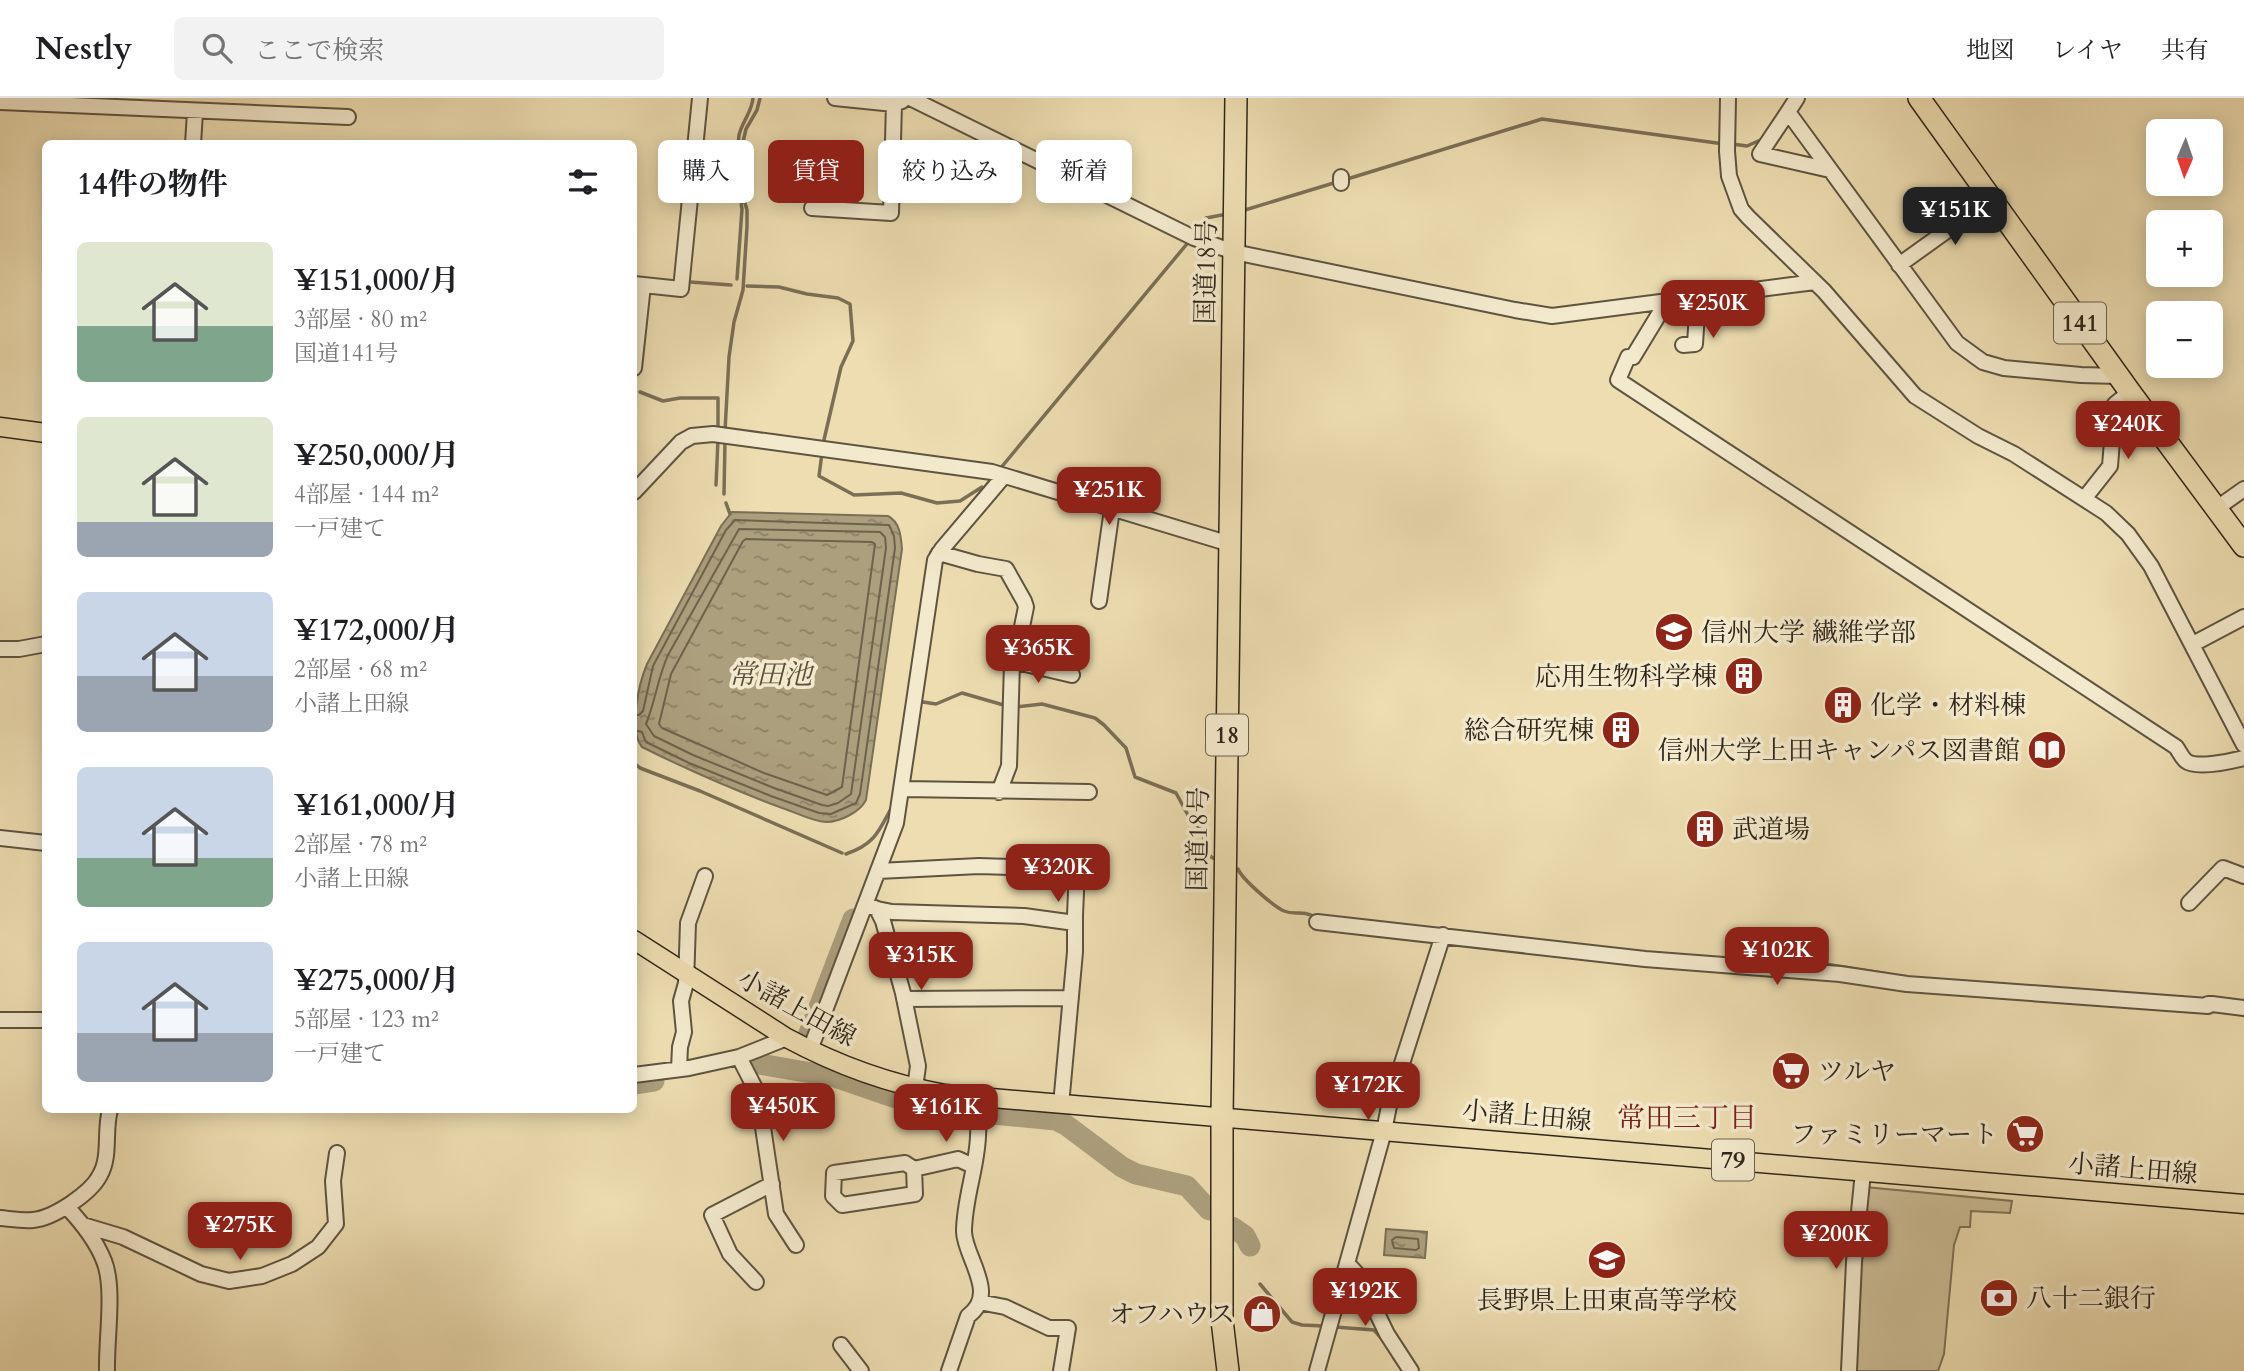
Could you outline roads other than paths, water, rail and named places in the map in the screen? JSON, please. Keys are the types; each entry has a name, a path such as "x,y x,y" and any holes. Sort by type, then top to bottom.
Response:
{"highway":[{"name":"国道18号","path":"1228,1371 1222,1320 1222,1116 1236,98"},
{"name":"141","path":"1919,98 2244,546"}],"main road":[{"path":"0,427 42,432"},
{"name":"小諸上田線","path":"637,942 810,1051 866,1074 915,1088 977,1098 1222,1116 2244,1204"}],"street":[{"path":"637,305 638,284 681,289 700,98"},
{"path":"835,98 894,104 910,98 1191,236 1234,252 1544,316 1815,282"},
{"path":"1728,98 1729,176 1741,209 1815,282 1915,396 1978,436 2014,454 2118,523 2140,549 2193,644 2244,745"},
{"path":"1797,98 1760,154 1830,170"},
{"path":"0,102 348,117"},
{"path":"812,208 891,213 894,104"},
{"path":"193,140 195,112"},
{"path":"1788,112 1949,336 1965,351 1983,362 2004,368 2081,375 2124,384 2115,404 2110,466 2084,499"},
{"path":"1899,265 1991,199"},
{"path":"1683,345 1695,344 1698,297"},
{"path":"1667,301 1633,357 1628,357 1618,380 2176,747 2185,761 2192,764 2226,763 2244,758"},
{"path":"637,484 681,442 692,436 713,434 999,475 1230,544"},
{"path":"810,1051 871,906 878,871 895,829 934,565 939,553 999,475"},
{"path":"2217,508 2244,489"},
{"path":"1099,601 1112,509"},
{"path":"939,553 1007,570 1026,607 1013,661 1009,766 999,792"},
{"path":"2193,644 2244,617"},
{"path":"0,649 19,649 42,644"},
{"path":"1013,661 1072,676"},
{"path":"903,789 1089,792"},
{"path":"0,838 42,843"},
{"path":"878,871 979,866 1078,869 1075,952 1061,1105"},
{"path":"2189,903 2223,868 2244,876"},
{"path":"679,1069 684,1032 681,1001 687,975 689,921 705,876"},
{"path":"871,906 892,912 1024,916 1075,923"},
{"path":"871,906 883,920 904,999 918,1066 915,1088"},
{"path":"1317,922 1359,924 1645,959 1840,974 1907,984 2244,1008"},
{"path":"1317,1371 1390,1101 1443,935"},
{"path":"904,999 1071,998"},
{"path":"0,1020 42,1020"},
{"path":"637,1075 739,1057 787,1038"},
{"path":"739,1057 758,1094 776,1214 796,1245"},
{"path":"949,1371 968,1316 975,1311 979,1302 981,1286 964,1234 978,1137 977,1098"},
{"path":"0,1219 35,1220 67,1207 87,1190 100,1175 105,1157 109,1113"},
{"path":"83,1225 123,1237 201,1274 229,1281 262,1276 292,1264 318,1247 336,1224 332,1181 338,1153"},
{"path":"915,1169 915,1194 842,1205 833,1196 834,1173 905,1163 915,1169 958,1159 973,1166"},
{"path":"1849,1371 1854,1262 1863,1172"},
{"path":"756,1282 730,1254 712,1215 772,1184"},
{"path":"67,1207 83,1225 105,1263 109,1281 107,1371"},
{"path":"1347,1263 1359,1276 1387,1334 1411,1371"},
{"path":"979,1302 1005,1307 1049,1328 1068,1328 1061,1371"},
{"path":"841,1345 861,1371"}],"water":[{"name":"常田池","path":"732,512 888,516 899,530 902,549 866,800 859,809 843,818 826,822 805,817 659,756 642,747 638,739 637,701 647,664 721,526"},
{"path":"1386,1229 1427,1232 1425,1258 1384,1255"}],"waterway":[{"path":"737,279 743,179 739,135 753,98"},
{"path":"725,431 729,357 734,322 743,290 747,226 747,210 743,196 748,167 743,142 760,98"},
{"path":"1344,180 1542,119 1724,144"},
{"path":"1732,144 1747,146 1765,138"},
{"path":"1245,210 1337,182"},
{"path":"1195,233 1206,218 1222,215"},
{"path":"999,470 1191,239"},
{"path":"690,282 731,285"},
{"path":"747,286 779,287 838,298 850,304 853,341 841,367 823,444"},
{"path":"640,392 663,401 718,398 718,431"},
{"path":"716,485 718,439"},
{"path":"724,494 725,440"},
{"path":"822,453 819,476 854,495 901,493 937,503 960,501 982,487"},
{"path":"926,574 931,552 994,476"},
{"path":"726,503 730,514"},
{"path":"923,702 936,704 962,693 1007,706"},
{"path":"1015,707 1042,704 1095,718 1126,748 1135,777 1176,793 1188,815 1201,830 1213,858"},
{"path":"637,766 842,853"},
{"path":"846,854 870,841 893,805"},
{"path":"1238,869 1251,885 1279,908 1317,918"},
{"path":"806,1041 853,919"},
{"path":"1750,960 1819,963 1888,974"},
{"path":"759,1064 835,1077 896,1098 933,1117 971,1112 1056,1120 1122,1167 1136,1174 1187,1186 1209,1210"},
{"path":"637,1084 654,1081"},
{"path":"1232,1227 1245,1236 1250,1246"},
{"path":"1260,1284 1292,1322 1324,1326"},
{"path":"1335,1327 1374,1330 1382,1339"},
{"path":"1394,1358 1403,1371"}],"place":[{"name":"信州大学 繊維学部","path":"1674,632"},
{"name":"応用生物科学棟","path":"1744,676"},
{"name":"化学・材料棟","path":"1843,705"},
{"name":"総合研究棟","path":"1621,730"},
{"name":"信州大学上田キャンパス図書館","path":"2047,750"},
{"name":"武道場","path":"1705,829"},
{"name":"ツルヤ","path":"1791,1071"},
{"name":"ファミリーマート","path":"2025,1134"},
{"name":"長野県上田東高等学校","path":"1607,1260"},
{"name":"八十二銀行","path":"1999,1298"},
{"name":"オフハウス","path":"1262,1314"}],"district":[{"name":"常田三丁目","path":"1687,1118"}]}
